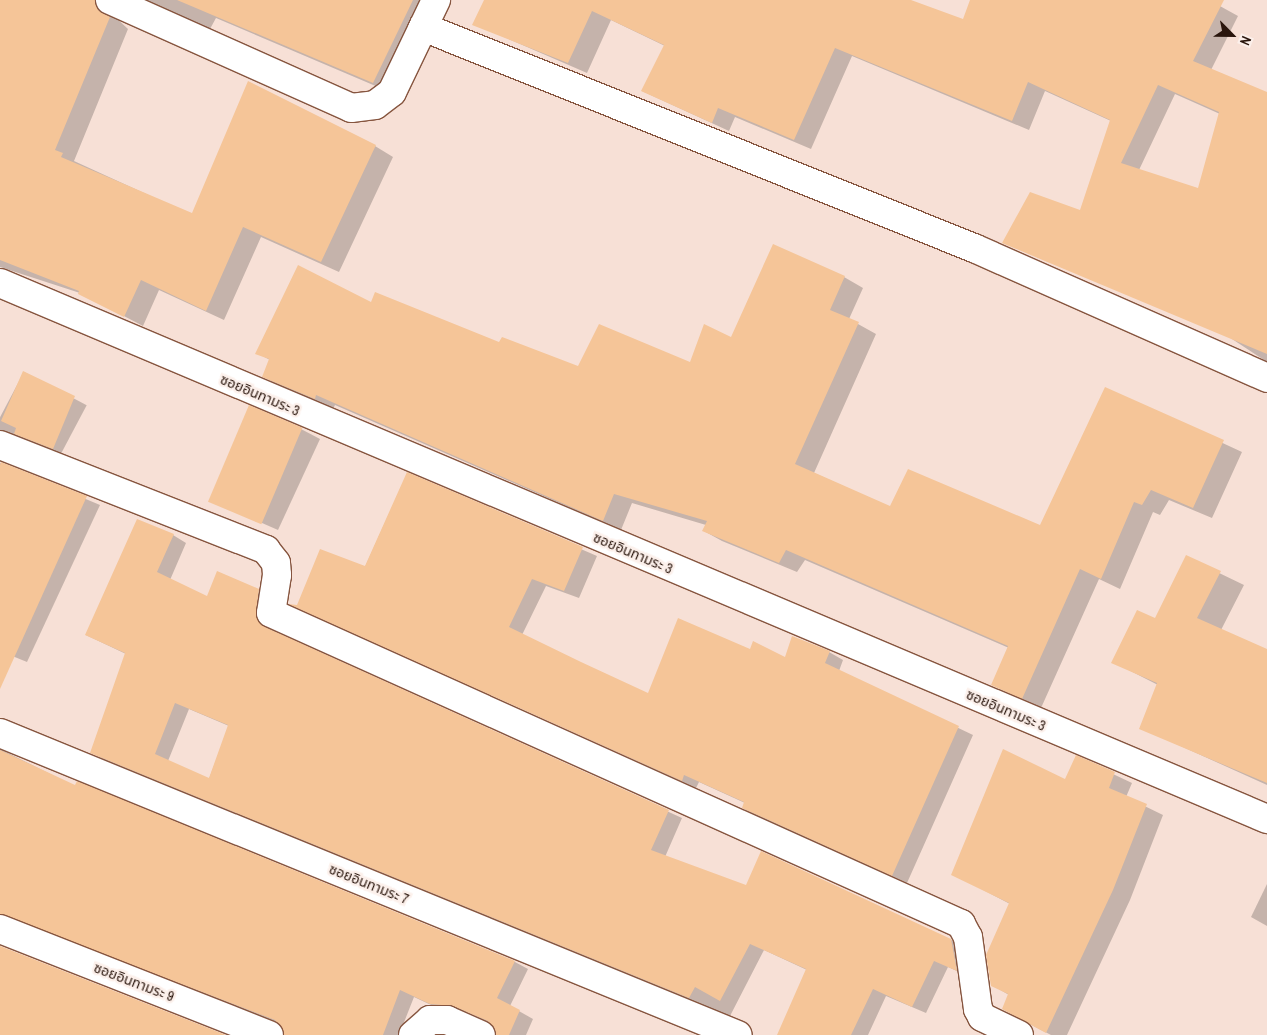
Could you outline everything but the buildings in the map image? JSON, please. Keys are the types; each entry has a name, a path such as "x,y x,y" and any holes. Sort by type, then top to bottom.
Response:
{"street":[{"path":"110,0 351,108 375,105 392,92 436,0"},
{"path":"423,27 974,248 1267,378"},
{"name":"ซอยอินทามระ 3","path":"0,283 1267,819"},
{"path":"0,445 266,550 276,563 271,613 961,924 968,937 978,1009 982,1018 1019,1035"},
{"name":"ซอยอินทามระ 7","path":"0,733 738,1035"},
{"name":"ซอยอินทามระ 9","path":"0,929 269,1035"},
{"path":"413,1035 430,1020 447,1020 481,1035"}]}
